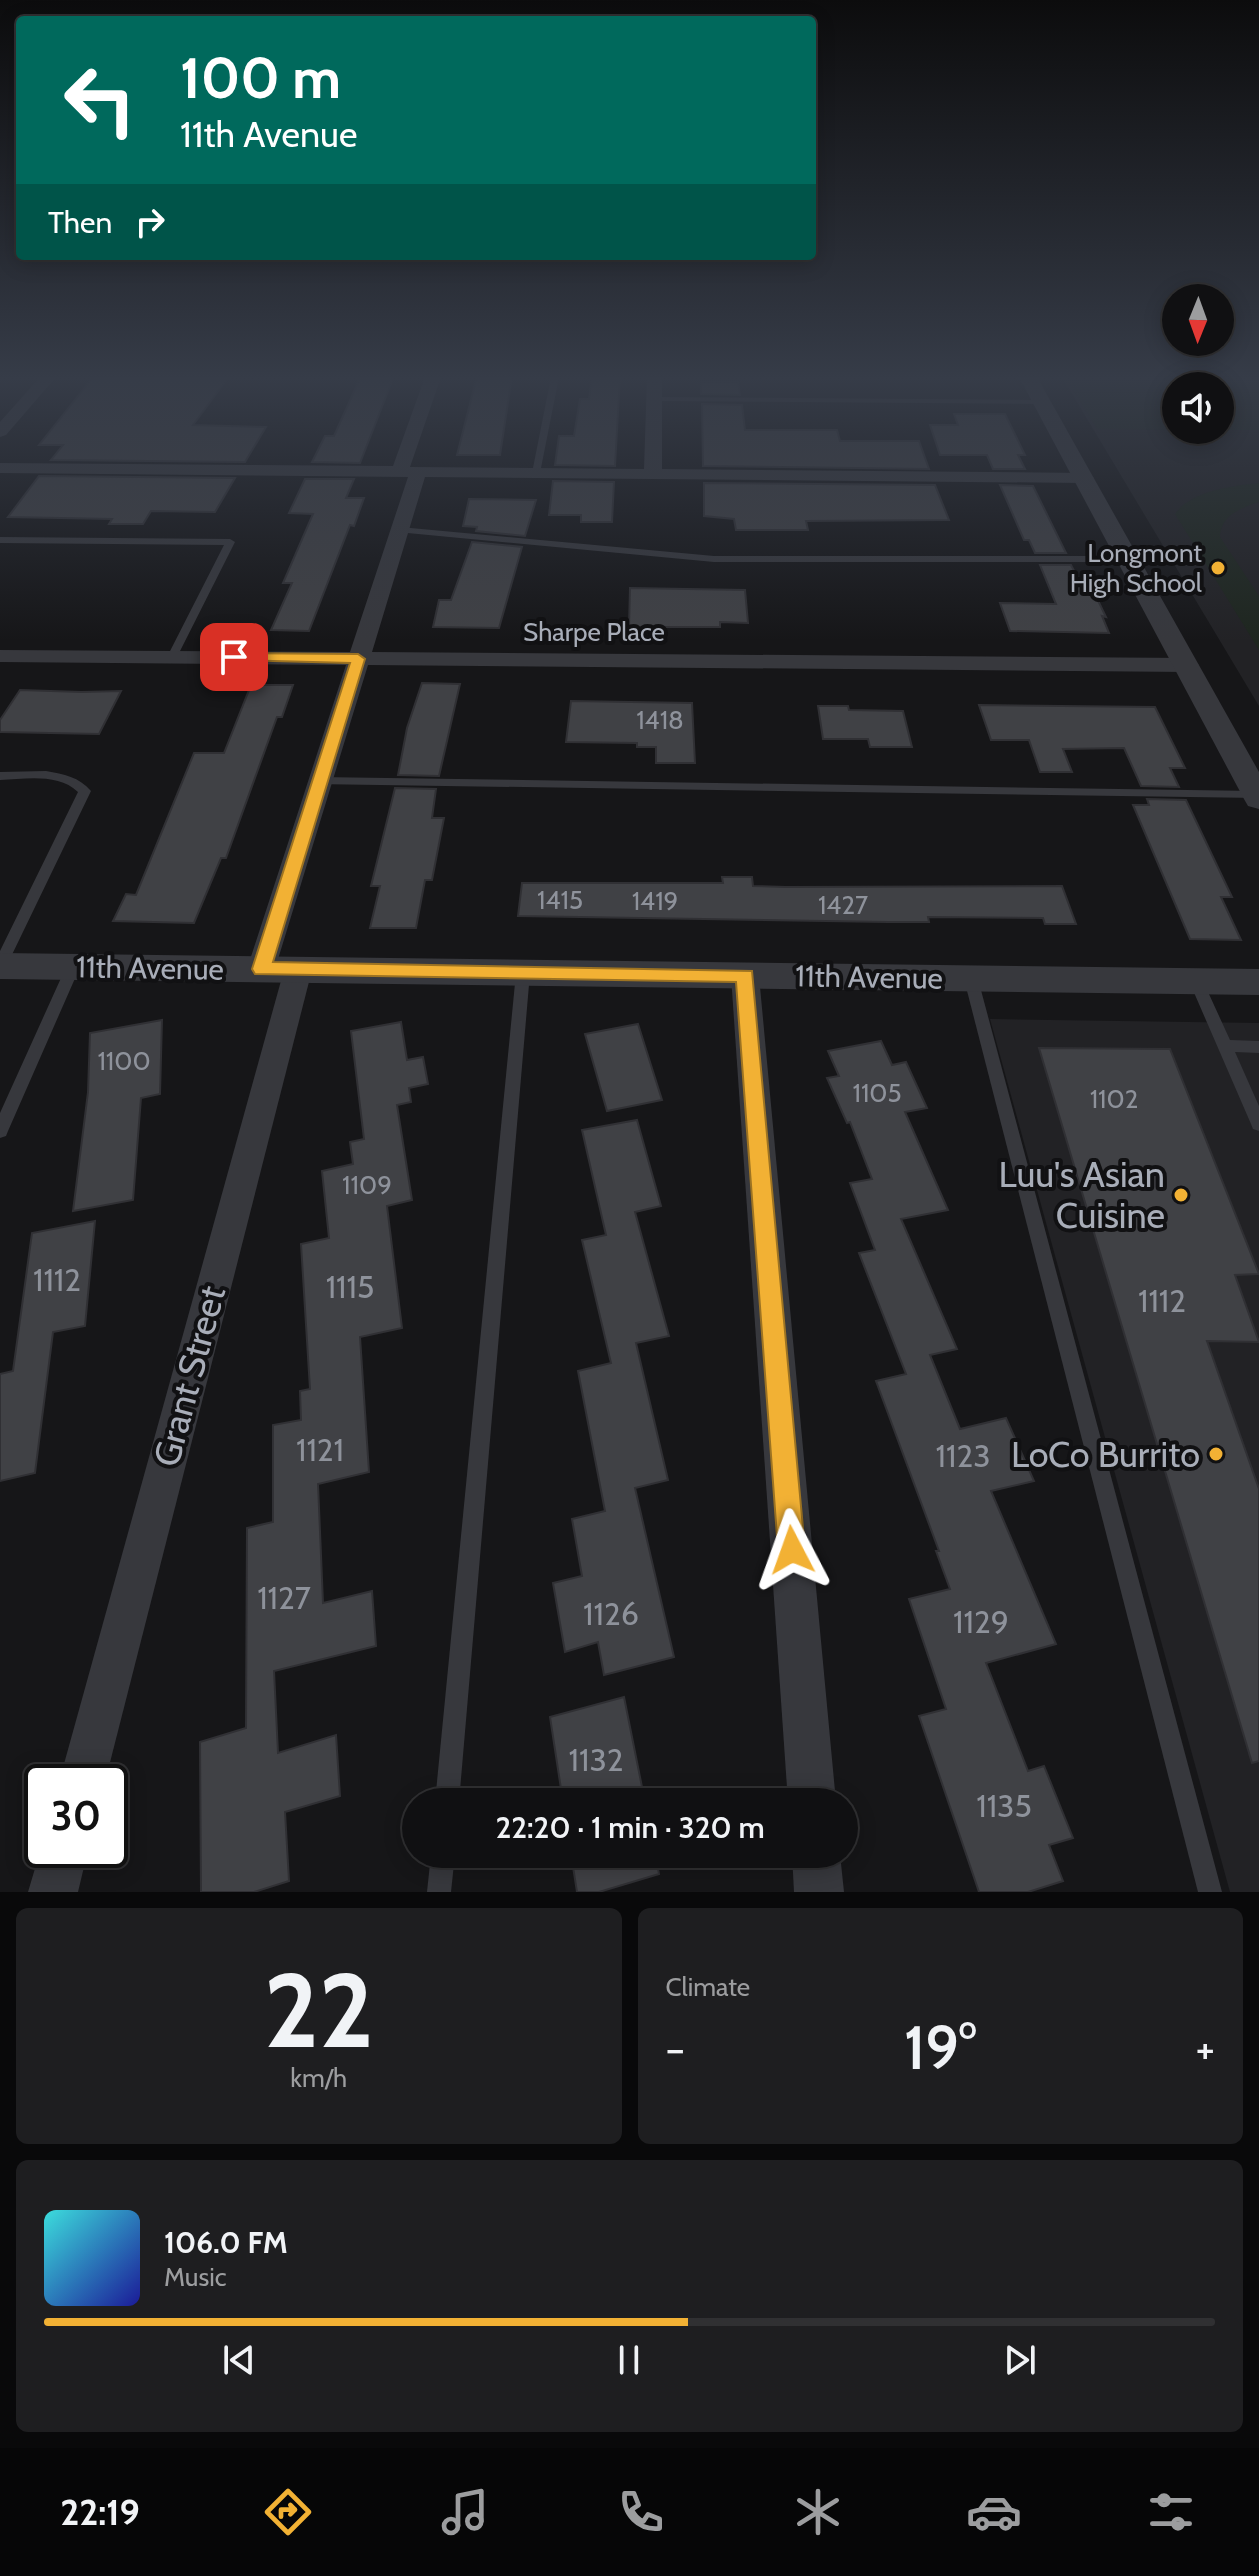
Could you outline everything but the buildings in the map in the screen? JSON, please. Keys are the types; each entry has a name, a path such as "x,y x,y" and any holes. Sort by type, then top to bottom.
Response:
{"street":[{"name":"Grant Street","path":"86,1764 279,970 318,781 400,530 411,465"},
{"path":"653,465 653,474"},
{"path":"1078,465 1258,797"},
{"path":"0,468 1085,478"},
{"name":"Sharpe Place","path":"0,656 1188,665"},
{"name":"11th Avenue","path":"0,966 1259,982"},
{"path":"745,976 811,1788"},
{"path":"53,1892 59,1868"},
{"path":"817,1868 819,1892"}],"lane":[{"path":"536,473 538,465"},
{"path":"400,530 714,559 1129,559"},
{"path":"0,540 230,542 172,657"},
{"path":"0,776 56,777 79,783 85,791 0,966"},
{"path":"318,781 1258,797"},
{"path":"0,1131 73,967"},
{"path":"448,1788 523,973"},
{"path":"971,979 1210,1892"},
{"path":"1196,981 1259,1124"},
{"path":"1224,1046 1259,1047"},
{"path":"439,1892 442,1868"}],"shaded area":[{"path":"1115,465 1259,465 1259,706"},
{"path":"1259,483 1259,502 1228,518 1220,537 1259,596 1259,650 1175,514 1202,494"},
{"path":"990,1019 1259,1023 1259,1892 1230,1892"}],"place":[{"name":"Longmont High School","path":"1218,568"},
{"name":"Luu's Asian Cuisine","path":"1181,1195"},
{"name":"LoCo Burrito","path":"1216,1454"}],"route":[{"path":"234,657 358,659 261,969 745,976 792,1550"}]}
